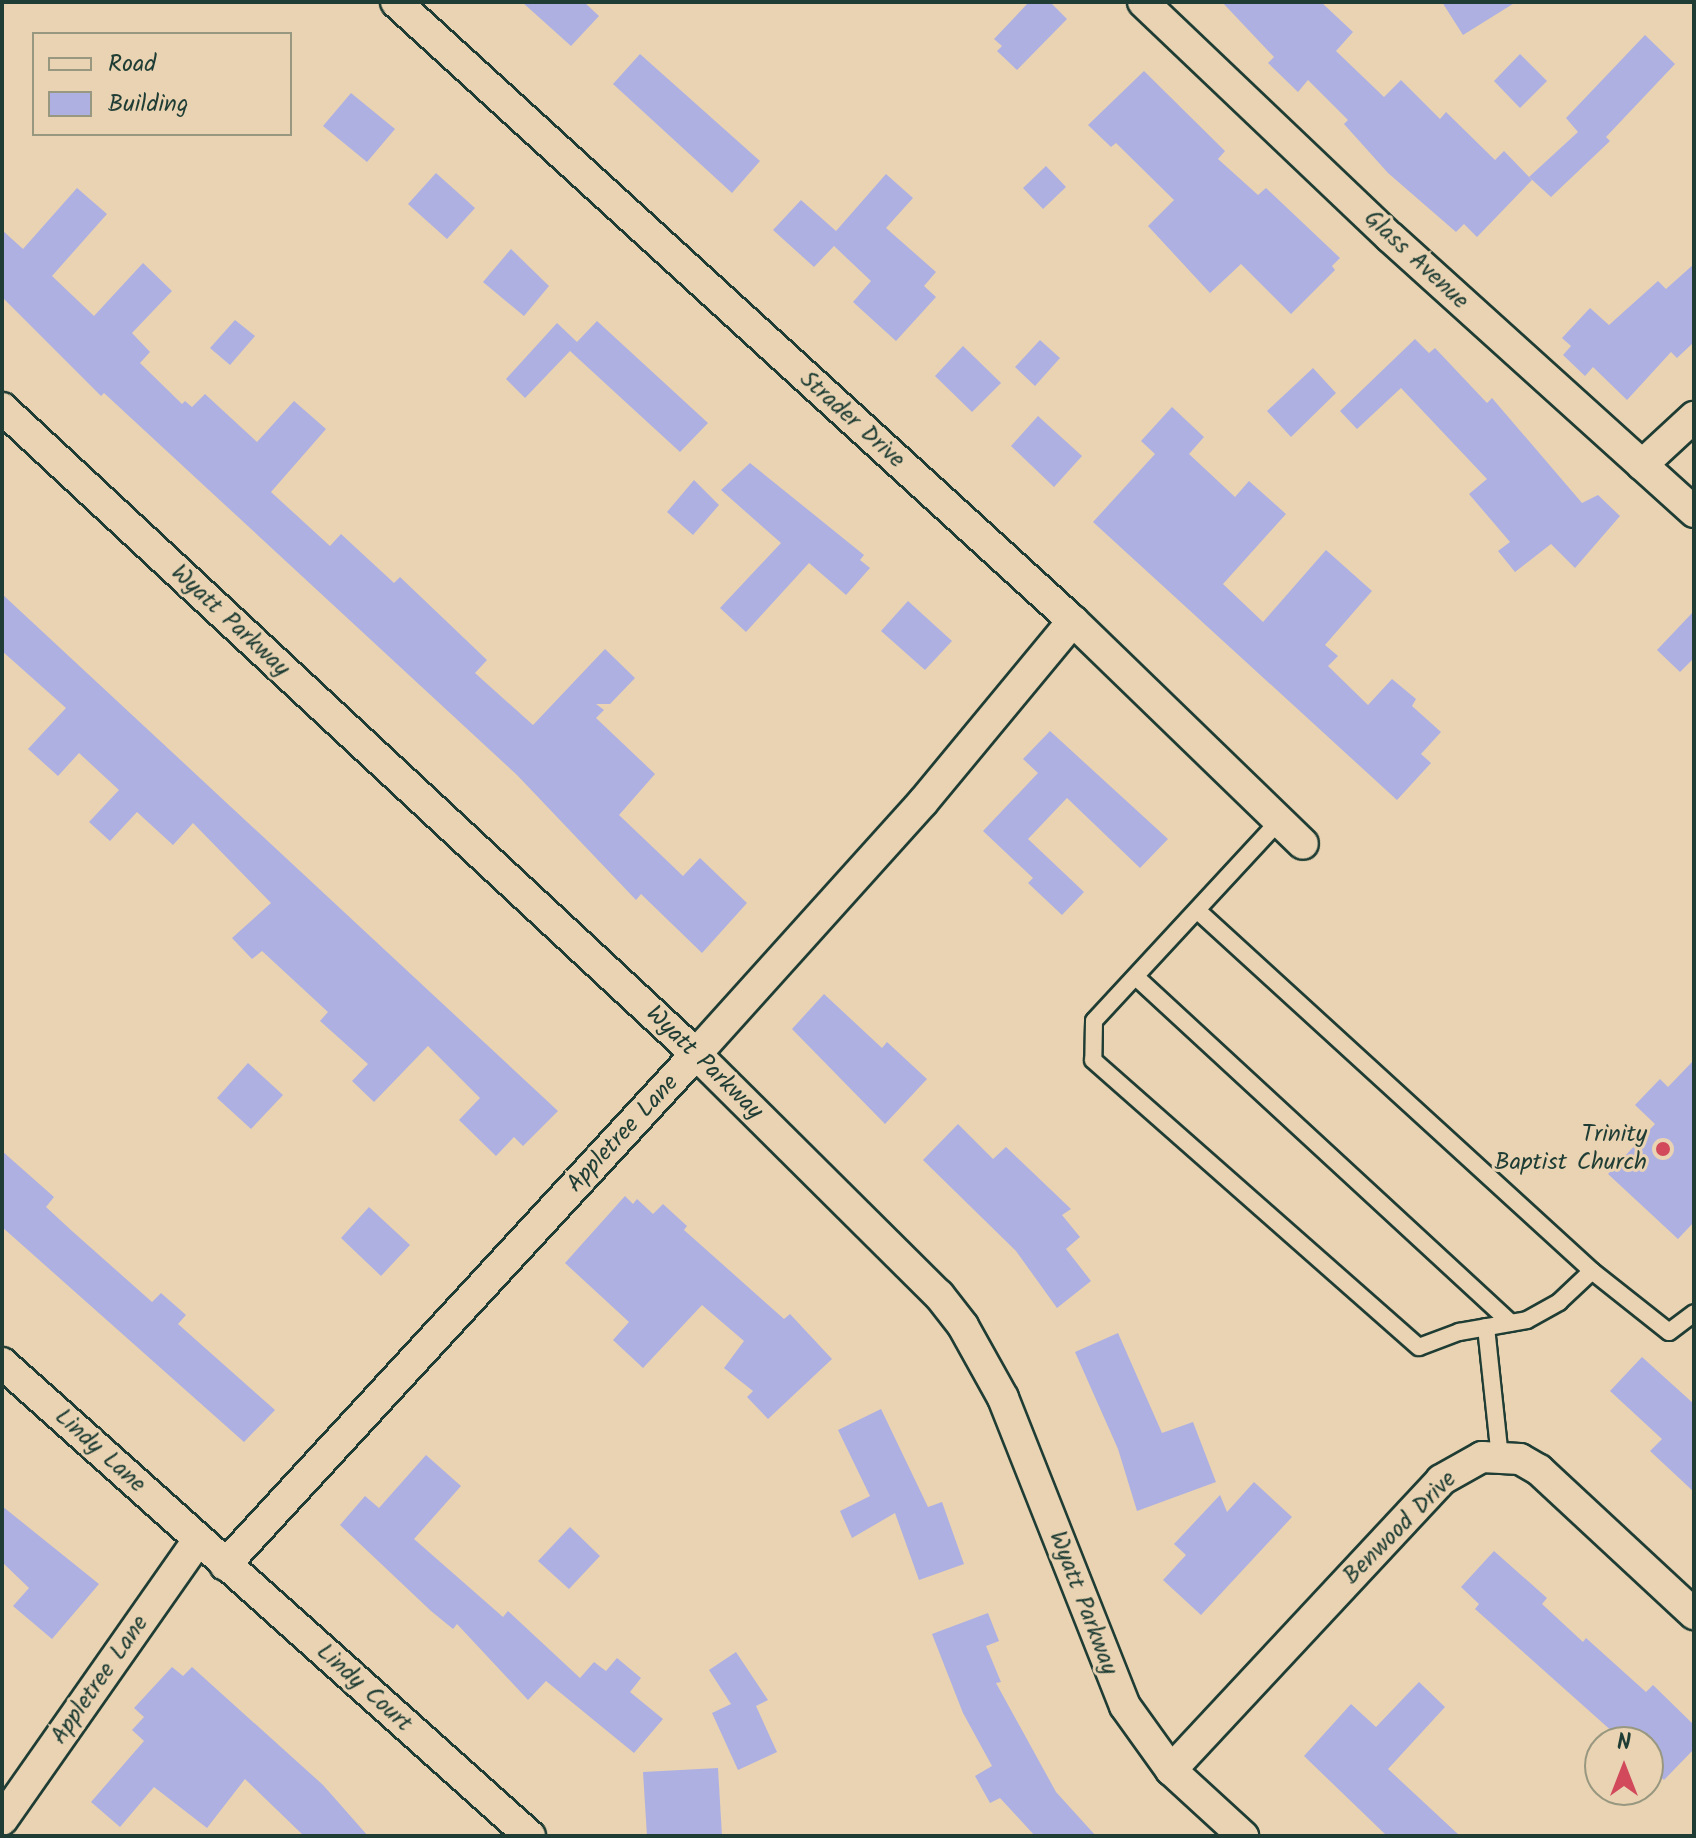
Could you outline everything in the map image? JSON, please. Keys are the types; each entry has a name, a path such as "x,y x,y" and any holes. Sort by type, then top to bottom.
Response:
{"street":[{"name":"Strader Drive","path":"396,2 1073,621 1303,844"},
{"name":"Glass Avenue","path":"1143,2 1390,237 1694,512"},
{"name":"Wyatt Parkway","path":"2,408 696,1054 880,1233 963,1326 1003,1398 1102,1656 1143,1737 1171,1770 1243,1836"},
{"path":"1642,465 1694,417"},
{"name":"Appletree Lane","path":"225,1565 696,1054 923,802 1073,621"},
{"name":"Lindy Lane","path":"2,1363 198,1540"},
{"name":"Benwood Drive","path":"1171,1770 1441,1480 1482,1457 1500,1457"},
{"path":"1500,1457 1520,1459 1539,1470 1694,1614"},
{"name":"Appletree Lane","path":"2,1820 198,1540"},
{"name":"Lindy Court","path":"198,1540 530,1836"}],"lane":[{"path":"1279,821 1094,1021 1093,1060 1419,1347 1486,1327 1511,1323 1559,1302 1592,1271"},
{"path":"1198,911 1592,1271 1669,1332 1694,1313"},
{"path":"1136,977 1511,1323"},
{"path":"1486,1327 1500,1457"}],"building":[{"path":"522,2 584,2 599,16 571,46"},
{"path":"1029,2 1050,2 1067,19 1017,70 997,51 1002,46 994,39"},
{"path":"1222,2 1321,2 1353,32 1336,51 1384,97 1401,80 1440,119 1446,112 1495,160 1504,151 1532,180 1477,237 1464,224 1456,232 1388,173 1344,124 1348,120 1308,80 1298,92 1268,63 1274,57"},
{"path":"1442,2 1516,2 1463,35"},
{"path":"1645,35 1675,64 1606,137 1610,141 1551,197 1529,177 1578,132 1566,118"},
{"path":"640,54 760,161 732,193 613,84"},
{"path":"1520,54 1547,81 1520,108 1494,81"},
{"path":"1144,71 1225,151 1218,159 1258,195 1266,188 1340,258 1332,266 1335,270 1291,314 1241,264 1210,293 1148,226 1174,200 1116,143 1111,147 1088,125"},
{"path":"351,93 395,129 367,162 323,126"},
{"path":"1046,166 1066,187 1043,209 1023,188"},
{"path":"436,173 475,208 447,239 408,204"},
{"path":"886,174 913,198 886,228 936,272 924,286 936,297 896,341 853,302 871,281 834,246 814,267 773,230 801,200 836,231"},
{"path":"77,188 107,214 52,276 94,316 143,263 172,291 132,333 150,352 140,363 182,404 185,401 192,407 205,394 257,442 294,401 326,429 271,492 330,546 341,534 394,583 400,577 487,660 475,673 533,725 605,649 635,678 610,704 596,704 604,710 596,718 655,774 619,815 683,876 700,858 747,903 702,953 641,894 636,900 517,775 104,393 101,396 2,297 2,230 23,249"},
{"path":"511,249 549,286 524,316 483,282"},
{"path":"1694,264 1694,342 1677,358 1671,352 1627,400 1593,367 1585,376 1563,355 1571,346 1562,338 1590,308 1609,325 1658,281 1666,289"},
{"path":"235,320 255,336 230,365 210,348"},
{"path":"597,321 708,423 680,452 570,351 525,398 506,379 557,323 577,342"},
{"path":"1415,339 1429,353 1435,348 1487,403 1492,398 1582,503 1598,495 1620,516 1575,568 1551,544 1515,572 1498,551 1510,542 1469,494 1487,479 1401,388 1357,429 1340,411"},
{"path":"1040,340 1060,358 1035,386 1015,367"},
{"path":"963,346 1001,383 972,412 935,376"},
{"path":"1313,368 1336,393 1291,437 1267,411"},
{"path":"1172,407 1204,437 1189,454 1235,497 1249,481 1286,514 1223,584 1263,622 1326,550 1372,591 1325,645 1338,656 1328,666 1368,705 1392,679 1416,699 1412,706 1441,732 1421,754 1431,763 1397,800 1093,522 1155,454 1141,441"},
{"path":"1038,416 1082,456 1054,487 1011,446"},
{"path":"750,463 864,555 860,560 870,568 846,595 809,563 746,632 720,608 781,543 721,490"},
{"path":"694,480 719,505 693,535 667,512"},
{"path":"2,594 558,1111 523,1146 514,1137 496,1156 459,1120 480,1098 428,1046 374,1102 352,1081 368,1064 320,1021 328,1012 262,951 252,959 232,938 271,903 193,823 173,845 137,812 110,841 89,822 119,790 79,753 58,776 28,749 66,708 2,651"},
{"path":"908,601 952,641 925,670 881,631"},
{"path":"1694,611 1694,658 1680,672 1657,650"},
{"path":"1050,731 1168,839 1140,868 1067,798 1028,839 1084,892 1062,915 1028,883 1033,878 983,831 1038,773 1023,759"},
{"path":"824,994 882,1048 887,1042 927,1079 885,1124 792,1029"},
{"name":"Trinity Baptist Church","path":"1694,1060 1694,1222 1678,1239 1608,1174 1655,1124 1635,1105 1660,1079 1668,1087"},
{"path":"248,1063 283,1095 251,1129 217,1098"},
{"path":"958,1124 993,1159 1006,1147 1071,1209 1062,1215 1080,1237 1066,1249 1091,1281 1057,1308 1016,1251 923,1160"},
{"path":"2,1151 54,1197 46,1207 152,1302 161,1293 186,1315 178,1324 275,1410 244,1442 2,1227"},
{"path":"625,1196 633,1204 637,1199 653,1214 663,1204 687,1226 684,1230 784,1319 790,1314 832,1359 768,1419 747,1397 753,1391 724,1368 744,1341 702,1305 643,1368 613,1340 629,1322 565,1263"},
{"path":"369,1207 410,1245 381,1276 341,1238"},
{"path":"1118,1333 1162,1433 1193,1422 1216,1482 1137,1511 1118,1449 1075,1352"},
{"path":"1642,1357 1694,1404 1694,1492 1650,1451 1662,1439 1610,1391"},
{"path":"881,1409 928,1507 942,1502 964,1564 919,1580 895,1513 852,1538 840,1511 870,1496 838,1430"},
{"path":"426,1455 461,1486 414,1539 503,1617 508,1611 580,1678 594,1662 606,1671 617,1658 641,1678 630,1692 663,1719 634,1753 546,1681 528,1700 457,1624 453,1629 431,1611 340,1525 365,1496 379,1508"},
{"path":"1254,1482 1292,1517 1201,1615 1163,1580 1186,1555 1174,1544 1220,1495 1227,1512"},
{"path":"2,1506 99,1584 52,1639 13,1606 29,1588 2,1562"},
{"path":"570,1527 600,1556 569,1589 538,1561"},
{"path":"1494,1551 1547,1598 1542,1604 1583,1642 1586,1638 1646,1692 1653,1685 1694,1725 1694,1749 1664,1780 1664,1726 1606,1726 1475,1609 1479,1604 1461,1587"},
{"path":"988,1613 999,1641 986,1646 1001,1682 996,1683 1056,1792 1096,1836 1035,1836 1000,1798 990,1803 975,1776 992,1766 963,1713 932,1634"},
{"path":"736,1652 768,1700 756,1706 777,1752 738,1770 712,1713 731,1704 709,1670"},
{"path":"172,1667 183,1676 192,1667 323,1785 368,1836 304,1836 245,1779 207,1828 154,1787 120,1827 91,1802 144,1741 132,1730 144,1717 134,1708"},
{"path":"1419,1682 1445,1707 1388,1769 1460,1836 1387,1836 1304,1756 1351,1704 1376,1727"},
{"path":"718,1768 722,1836 647,1836 643,1772"}],"place":[{"name":"Trinity Baptist Church","path":"1663,1149"}]}
